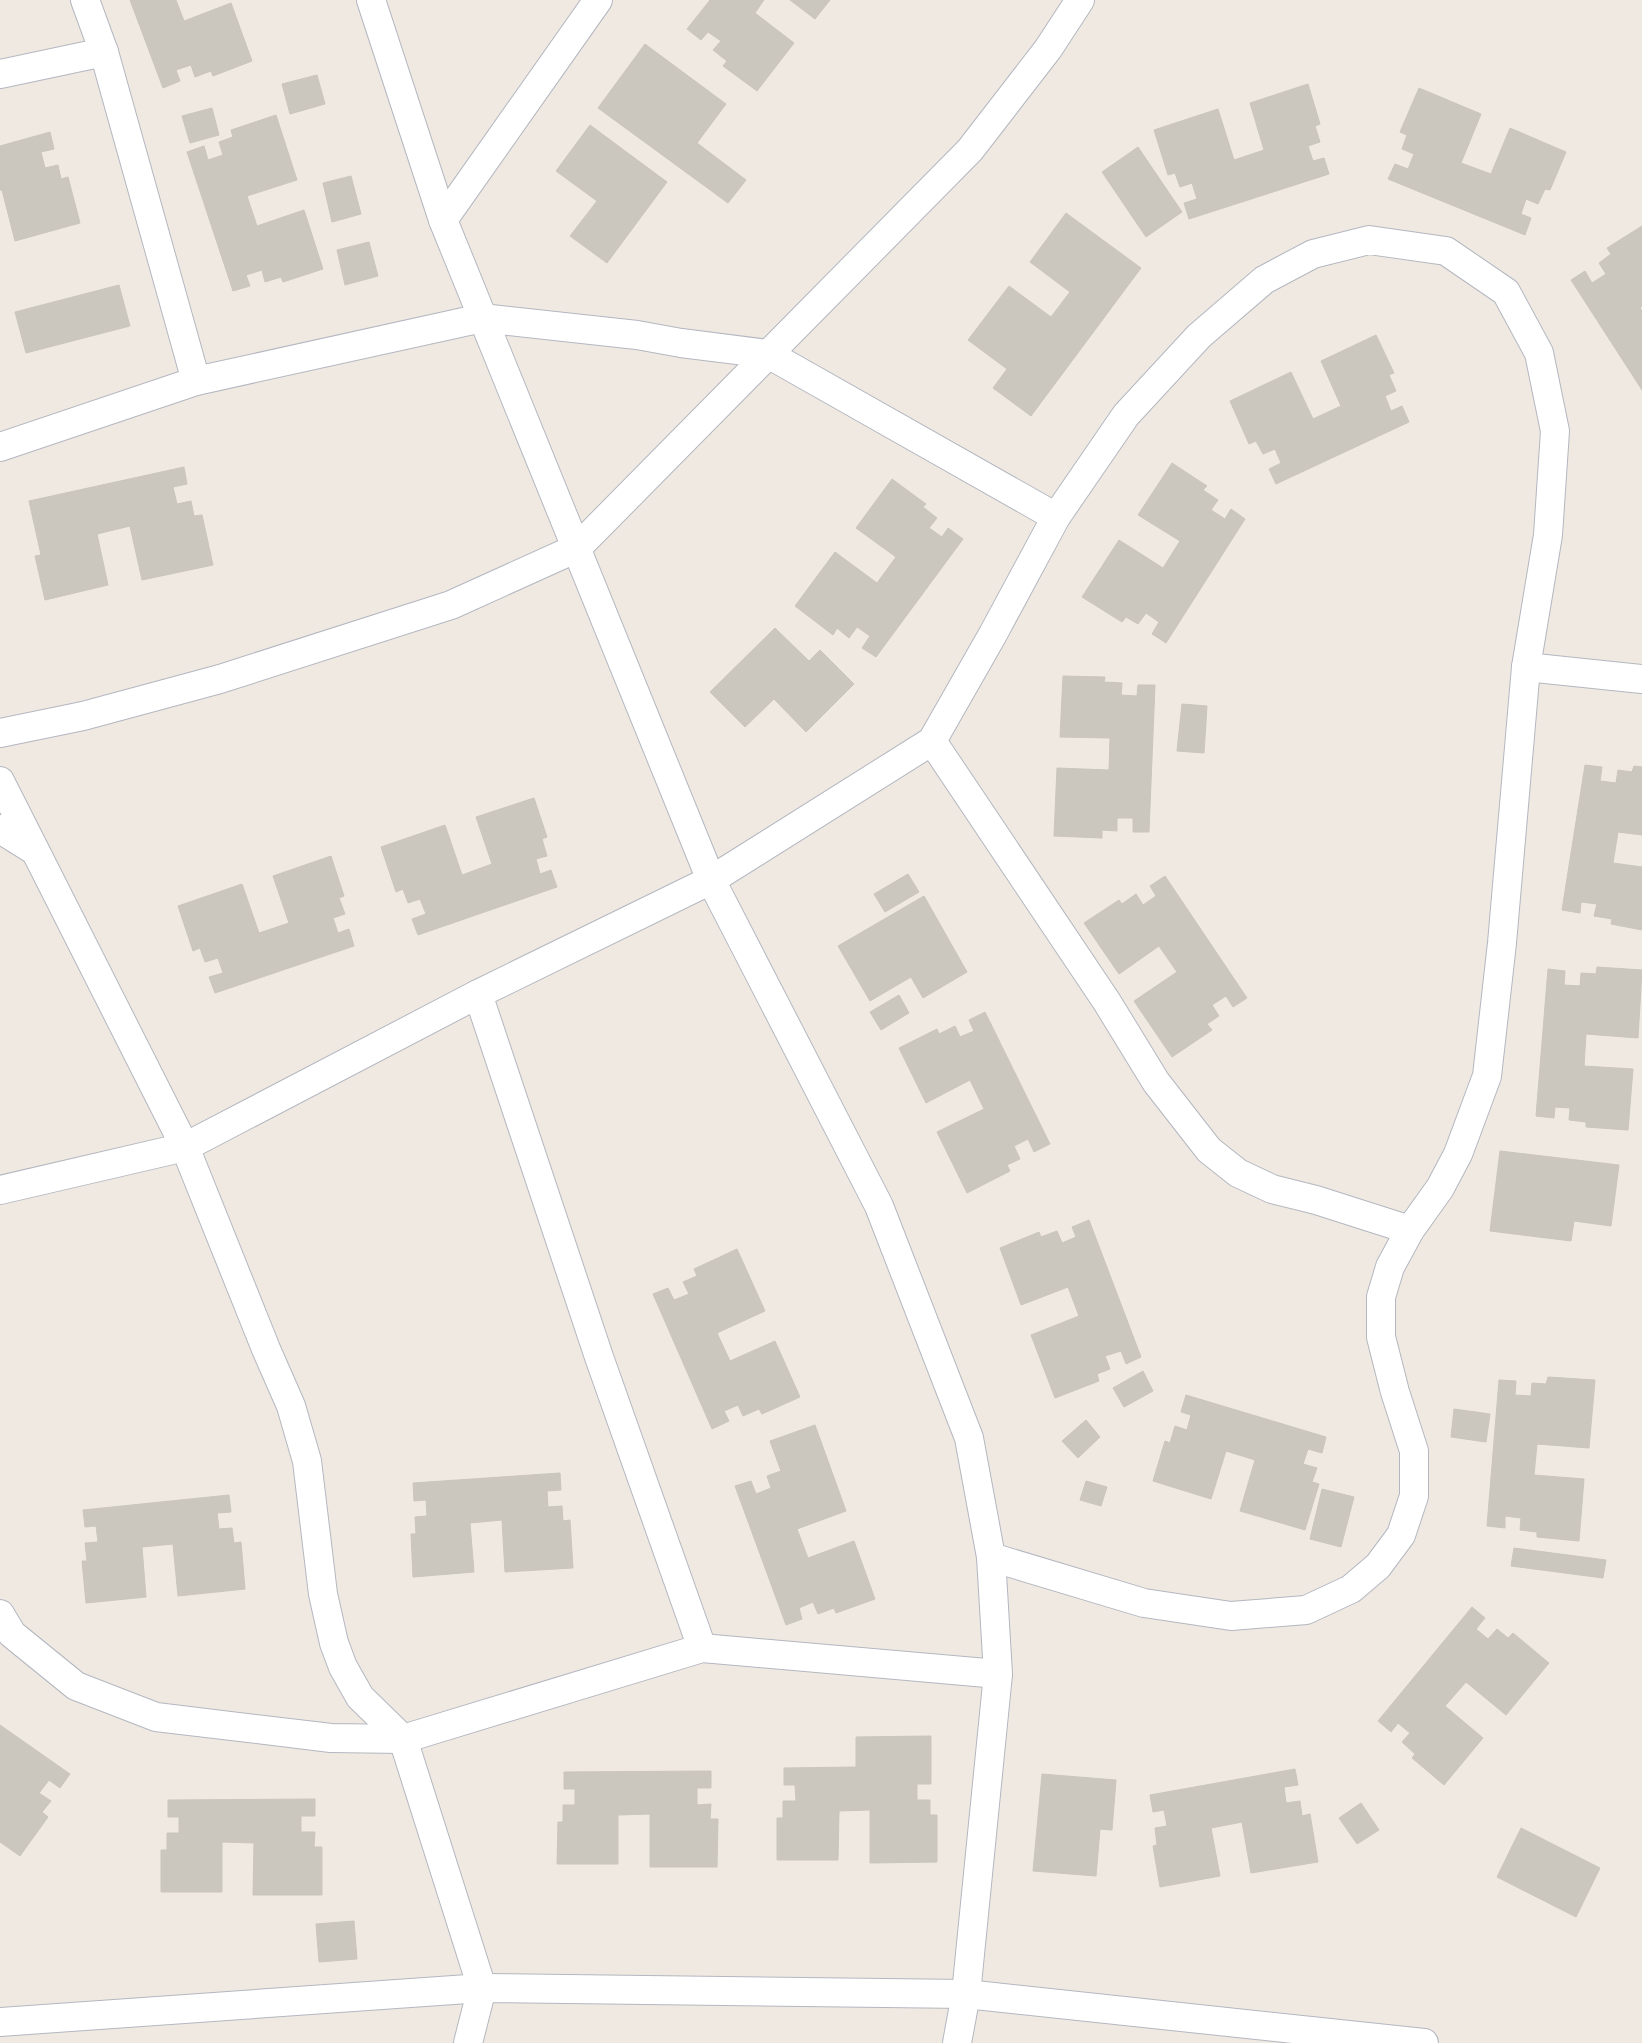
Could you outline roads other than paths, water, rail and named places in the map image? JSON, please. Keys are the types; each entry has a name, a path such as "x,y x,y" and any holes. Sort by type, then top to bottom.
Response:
{"street":[{"path":"85,0 104,52 196,381"},
{"path":"371,0 443,220 711,880 879,1206 969,1438 991,1557 998,1674 966,1994 958,2043"},
{"path":"443,220 598,0"},
{"path":"0,733 83,716 239,674 451,605 577,548 970,150 1048,49 1080,0"},
{"path":"0,74 104,52"},
{"path":"0,1190 185,1147 478,994 711,880 932,740 993,634 1056,517 1126,415 1199,336 1264,280 1313,254 1369,240 1446,252 1506,292 1539,353 1555,431 1548,535 1526,667 1502,943 1487,1076 1471,1123 1454,1162 1440,1188 1410,1230 1390,1267 1381,1297 1381,1337 1395,1392 1414,1451 1414,1496 1401,1535 1378,1566 1351,1589 1306,1610 1231,1616 1144,1603 991,1557"},
{"path":"0,447 196,381 482,318 619,332 681,344 768,354 1056,517"},
{"path":"1526,667 1642,679"},
{"path":"932,740 1042,908 1107,1002 1156,1082 1209,1150 1238,1173 1272,1189 1316,1200 1410,1230"},
{"path":"0,781 185,1147 266,1349 291,1406 307,1461 323,1594 334,1643 343,1666 360,1697 403,1739 482,1988 468,2043"},
{"path":"0,829 36,851"},
{"path":"478,994 599,1357 702,1648"},
{"path":"0,1614 12,1634 76,1686 156,1717 331,1738 403,1739 702,1648 998,1674"},
{"path":"0,2022 482,1988 966,1994 1424,2043"}]}
